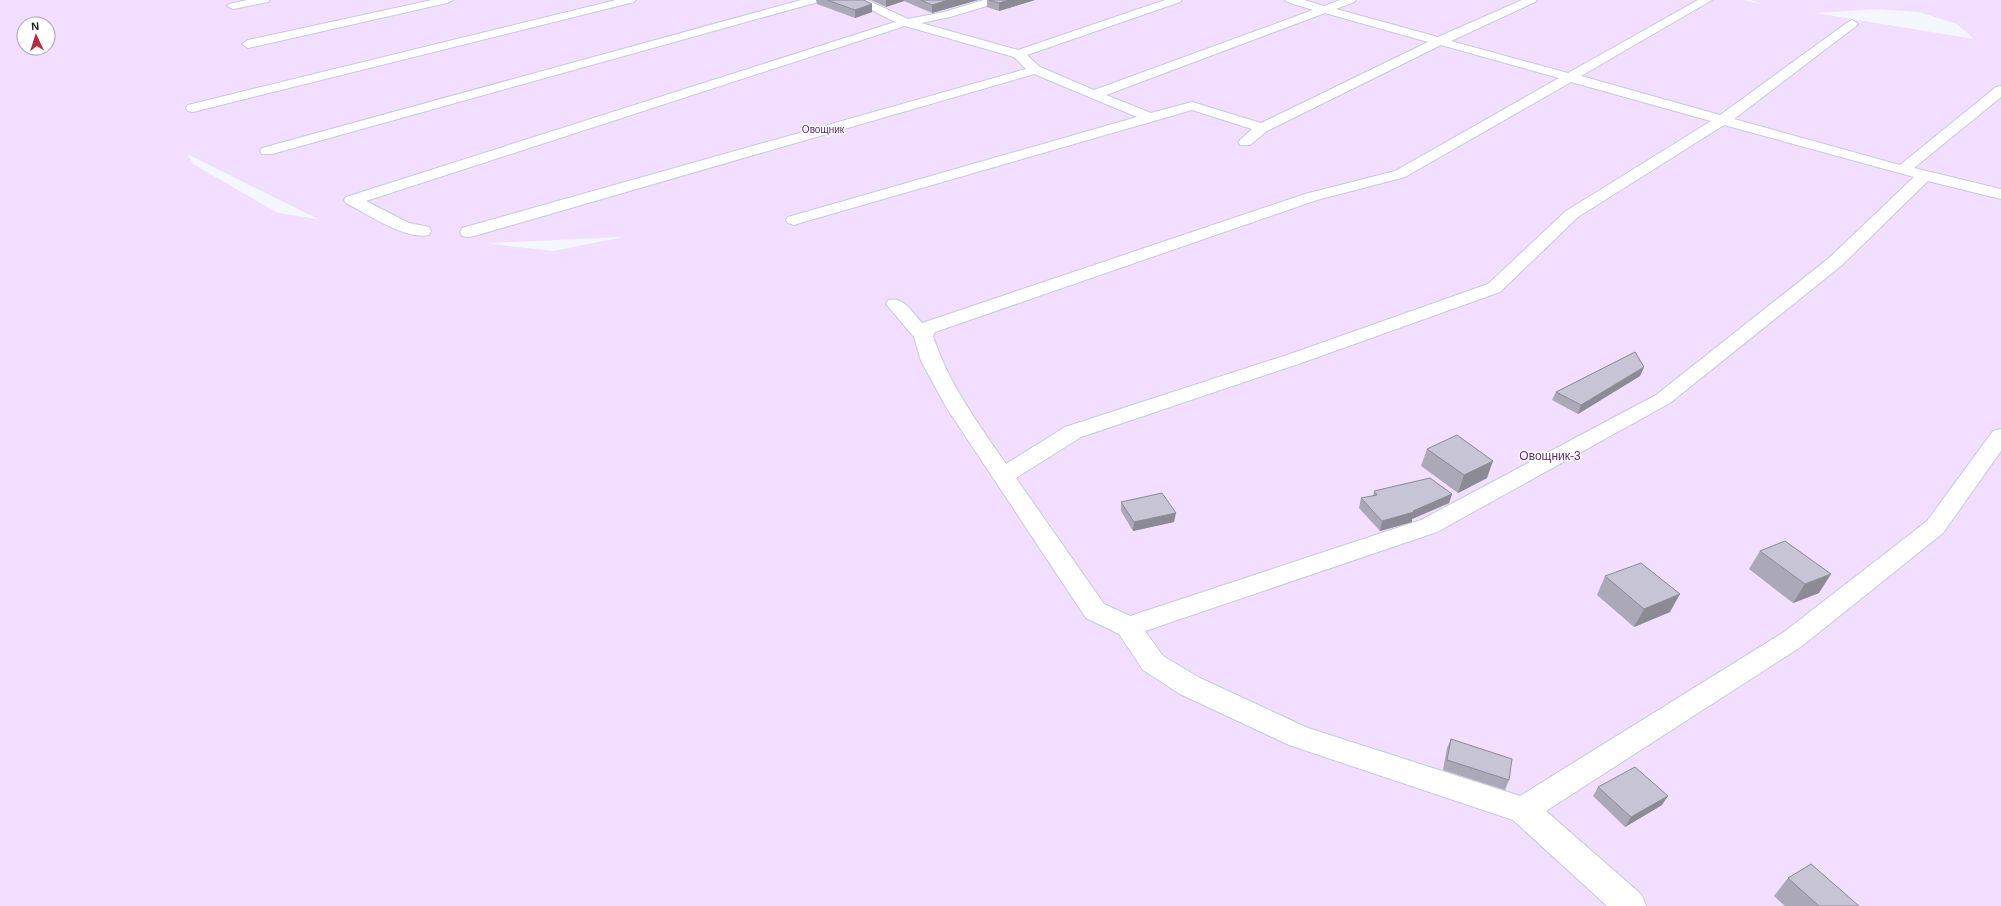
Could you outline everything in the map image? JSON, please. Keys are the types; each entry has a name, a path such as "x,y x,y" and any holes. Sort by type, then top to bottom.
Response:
{"lane":[{"path":"233,6 264,0"},
{"path":"248,44 447,0"},
{"path":"193,108 630,0"},
{"path":"267,151 814,0"},
{"path":"858,0 905,22 1018,54 1035,70 1150,118"},
{"path":"423,231 404,227 352,200 905,22 946,15 996,0"},
{"path":"1018,54 1176,0"},
{"path":"1291,0 1442,40 1903,170 2001,194"},
{"path":"1093,95 1350,0"},
{"path":"1245,142 1262,128 1442,40 1531,0"},
{"path":"923,336 927,328 1304,199 1400,174 1706,0"},
{"path":"1002,476 1073,432 1297,358 1494,288 1572,214 1724,119 1852,24"},
{"path":"468,232 1035,70"},
{"path":"1903,170 2001,90"},
{"path":"794,220 1192,106 1262,128"},
{"path":"1128,627 1429,526 1663,399 1835,262 1925,175"},
{"path":"895,304 923,336 932,360 956,407 1095,611 1128,627 1153,663 1190,686 1299,737 1523,810 1630,906"},
{"path":"1523,810 1793,639 1935,527 2001,436"}],"green space":[{"path":"0,0 1742,0 1762,4 1750,0 2001,0 2001,906 0,906","holes":["1876,9 1919,12 1957,24 1974,39 1816,13","189,155 318,219 278,213 193,164","623,237 554,251 491,244 491,243"]}],"building":[{"path":"827,0 864,0 872,4 855,10"},
{"path":"921,0 949,0 932,5"},
{"path":"989,0 1009,0 999,3"},
{"path":"1635,352 1644,367 1581,405 1556,392"},
{"path":"1457,435 1493,461 1464,475 1427,449"},
{"path":"1430,478 1452,494 1413,511 1414,512 1382,521 1361,498 1377,495 1374,491"},
{"path":"1162,493 1176,513 1134,522 1121,502"},
{"path":"1785,541 1831,574 1805,584 1760,551"},
{"path":"1641,563 1680,594 1644,609 1605,576"},
{"path":"1451,739 1512,759 1509,780 1447,760"},
{"path":"1635,767 1668,796 1631,817 1598,787"},
{"path":"1811,864 1859,906 1819,906 1788,878"}],"park label":[{"name":"Овощник","path":"823,129"},
{"name":"Овощник-3","path":"1550,456"}]}
